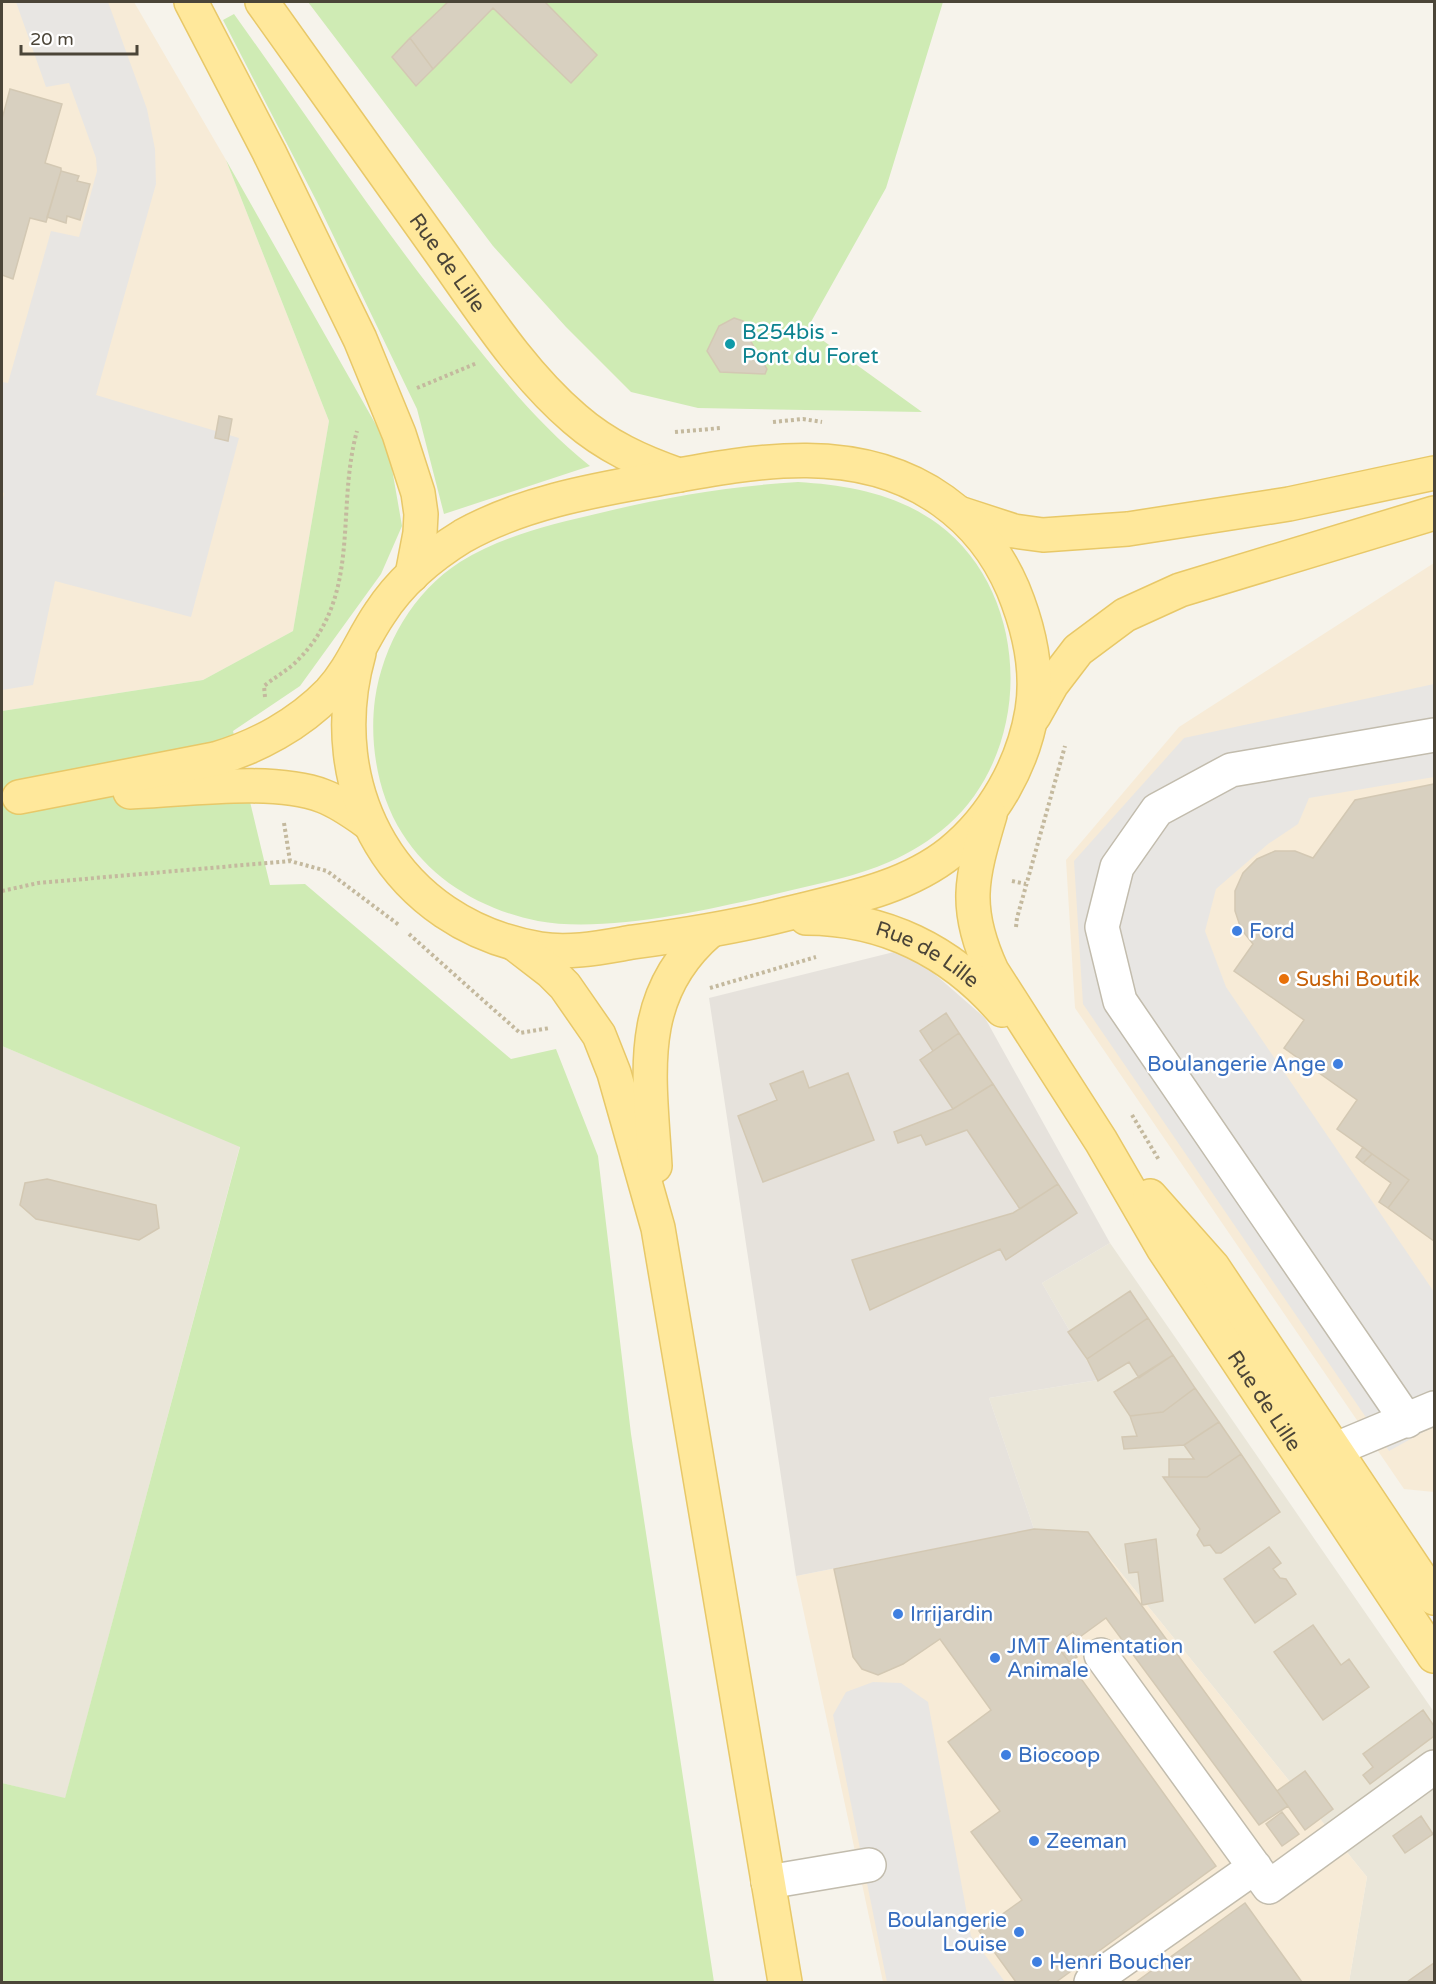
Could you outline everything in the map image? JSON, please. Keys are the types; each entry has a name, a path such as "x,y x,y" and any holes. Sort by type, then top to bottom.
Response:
{"main road":[{"path":"191,2 269,152 355,328 399,434 416,484 420,514 420,533 412,575"},
{"name":"Rue de Lille","path":"262,2 491,323 532,375 576,420 597,436 642,462 679,475"},
{"path":"10,798 215,759 241,752 268,737 291,723 330,692 359,653 379,614 412,575 441,550 493,521 575,495 679,475 774,462 811,459 848,462 889,472 914,482 960,514 994,553 1021,610 1033,665 1033,703 1029,726 1018,760 993,804 950,853 914,875 842,900 710,931 575,950 540,949 512,942 469,924 420,892 398,868 367,822 351,763 348,734 351,681 359,653"},
{"path":"960,514 1014,531 1043,535 1128,529 1289,504 1434,473"},
{"path":"1029,726 1065,664 1093,636 1125,615 1180,590 1434,513"},
{"path":"10,798 278,788 323,796 367,822"},
{"name":"Rue de Lille","path":"993,804 973,885 973,923 992,971 1101,1141 1163,1248 1434,1656"},
{"name":"Rue de Lille","path":"769,918 814,918 860,922 916,941 947,959 976,982 1049,1063"},
{"path":"658,1228 650,1083 652,1035 656,1009 663,991 682,961 710,931"},
{"path":"512,942 551,972 565,986 598,1035 614,1073 658,1228 785,1983"},
{"name":"Rue de Lille","path":"1101,1141 1213,1267 1434,1598"}],"lane":[{"path":"1307,1465 1336,1449 1421,1414 1120,1000 1102,927 1116,867 1157,810 1231,770 1434,735"},
{"path":"1101,1655 1269,1887 1434,1767"},
{"path":"768,1882 869,1865"},
{"path":"1091,1983 1255,1867"}],"path":[{"path":"268,737 264,686 297,661 317,636 336,597 346,549 349,488 359,423"},
{"path":"1020,906 1068,734"},
{"path":"2,891 38,883 290,861 278,788"}],"shaded area":[{"path":"2,2 134,2 226,160 329,421 293,631 203,680 2,711"},
{"path":"16,2 108,2 147,109 155,149 156,184 96,395 239,438 191,617 55,581 33,685 2,690 2,503 4,493 2,492 2,382 8,383 51,231 79,237 97,171 96,158 69,83 46,87"},
{"path":"1434,563 1434,1492 1404,1489 1075,1008 1066,860 1179,727"},
{"path":"1434,684 1434,777 1309,798 1298,824 1268,844 1216,889 1205,931 1226,987 1434,1292 1434,1426 1389,1451 1083,1004 1074,861 1184,738"},
{"path":"906,949 985,1018 1110,1243 1042,1283 1098,1380 989,1398 1034,1529 796,1576 709,998"},
{"path":"2,1046 240,1146 65,1799 2,1783"},
{"path":"1110,1243 1434,1712 1434,1982 1349,1982 1367,1877 1088,1532 1034,1529 989,1398 1098,1380 1042,1283"},
{"path":"1034,1529 1088,1532 1367,1877 1349,1982 883,1982 796,1576"},
{"path":"873,1682 901,1683 928,1702 971,1936 1005,1982 887,1982 833,1715 846,1692"}],"green space":[{"path":"308,2 943,2 886,188 807,329 922,412 698,408 631,392 566,327 493,246"},
{"path":"234,14 428,286 520,398 553,434 590,466 444,514 417,409 317,202 223,20"},
{"path":"226,160 388,446 402,526 381,574 300,686 233,731 270,885 305,884 511,1059 556,1049 598,1156 631,1434 714,1982 2,1982 2,1783 65,1798 240,1147 2,1046 2,711 203,680 293,631 329,421"},
{"path":"798,482 853,489 906,505 938,524 969,554 991,590 1005,630 1011,672 1007,715 996,756 976,793 948,825 905,855 852,875 729,905 629,922 566,924 518,916 479,901 461,891 428,865 402,833 381,786 373,734 373,716 379,679 393,640 415,604 428,588 443,574 476,553 546,526 674,497 723,489"}],"building":[{"path":"448,2 545,2 597,55 571,83 493,8 433,69 410,38"},
{"path":"410,38 433,69 416,86 392,57"},
{"path":"10,89 62,104 45,163 61,168 61,171 46,222 30,218 13,279 2,275 2,119"},
{"path":"61,171 79,176 77,181 90,184 80,220 67,216 66,223 47,217"},
{"name":"B254bis - Pont du Foret","path":"734,318 743,321 747,327 747,335 767,369 765,374 720,372 707,351 719,326"},
{"path":"219,416 232,419 228,441 215,438"},
{"path":"1434,784 1434,1241 1388,1208 1409,1180 1337,1129 1357,1100 1284,1048 1304,1020 1234,971 1253,944 1241,929 1235,911 1235,891 1243,873 1257,859 1275,851 1295,851 1313,858 1355,800"},
{"path":"946,1013 959,1033 933,1051 920,1031"},
{"path":"959,1033 993,1084 953,1109 920,1060"},
{"path":"803,1071 809,1088 848,1073 874,1140 763,1182 738,1116 777,1100 770,1084"},
{"path":"993,1084 1058,1184 1020,1209 967,1130 926,1145 921,1135 898,1143 894,1132 953,1109"},
{"path":"1363,1147 1372,1154 1363,1163 1356,1157"},
{"path":"1372,1154 1409,1180 1388,1208 1379,1202 1391,1183 1363,1163"},
{"path":"47,1179 156,1205 159,1228 139,1240 36,1219 20,1205 25,1183"},
{"path":"1058,1184 1077,1213 1006,1260 1000,1249 870,1310 852,1260 1013,1213"},
{"path":"1130,1291 1148,1318 1087,1359 1068,1332"},
{"path":"1148,1318 1173,1355 1139,1378 1129,1362 1098,1381 1087,1359"},
{"path":"1173,1355 1195,1388 1163,1412 1130,1416 1114,1392"},
{"path":"1195,1388 1219,1422 1184,1445 1124,1449 1122,1437 1137,1436 1130,1416 1163,1412"},
{"path":"1219,1422 1241,1454 1207,1477 1169,1477 1169,1459 1194,1459 1184,1445"},
{"path":"1241,1454 1280,1512 1221,1553 1216,1553 1210,1545 1204,1546 1197,1535 1200,1529 1163,1477 1207,1477"},
{"path":"1034,1529 1088,1532 1288,1806 1259,1825 1106,1618 1077,1639 1073,1632 1056,1644 1216,1866 1056,1982 1016,1982 979,1931 1022,1900 971,1832 1000,1811 948,1742 991,1710 940,1639 903,1664 878,1675 862,1669 853,1657 834,1569"},
{"path":"1156,1539 1163,1601 1142,1605 1138,1572 1129,1573 1125,1544"},
{"path":"1269,1547 1281,1563 1273,1569 1280,1578 1286,1579 1296,1594 1255,1623 1224,1579"},
{"path":"1313,1625 1341,1665 1349,1659 1369,1687 1323,1720 1274,1652"},
{"path":"1068,1644 1077,1657 1069,1662 1060,1650"},
{"path":"1423,1710 1434,1726 1434,1736 1370,1784 1363,1775 1373,1767 1363,1754"},
{"path":"1305,1771 1333,1809 1305,1830 1277,1791"},
{"path":"1282,1812 1299,1834 1282,1846 1266,1824"},
{"path":"1421,1816 1433,1834 1405,1853 1393,1836"},
{"path":"1245,1903 1302,1982 1136,1982"},
{"path":"1434,1963 1434,1982 1407,1982"}],"place":[{"name":"B254bis - Pont du Foret","path":"730,344"},
{"name":"Ford","path":"1237,931"},
{"name":"Sushi Boutik","path":"1284,979"},
{"name":"Boulangerie Ange","path":"1338,1064"},
{"name":"Irrijardin","path":"898,1614"},
{"name":"JMT Alimentation Animale","path":"995,1658"},
{"name":"Biocoop","path":"1006,1755"},
{"name":"Zeeman","path":"1034,1841"},
{"name":"Boulangerie Louise","path":"1019,1932"},
{"name":"Henri Boucher","path":"1037,1962"}]}
